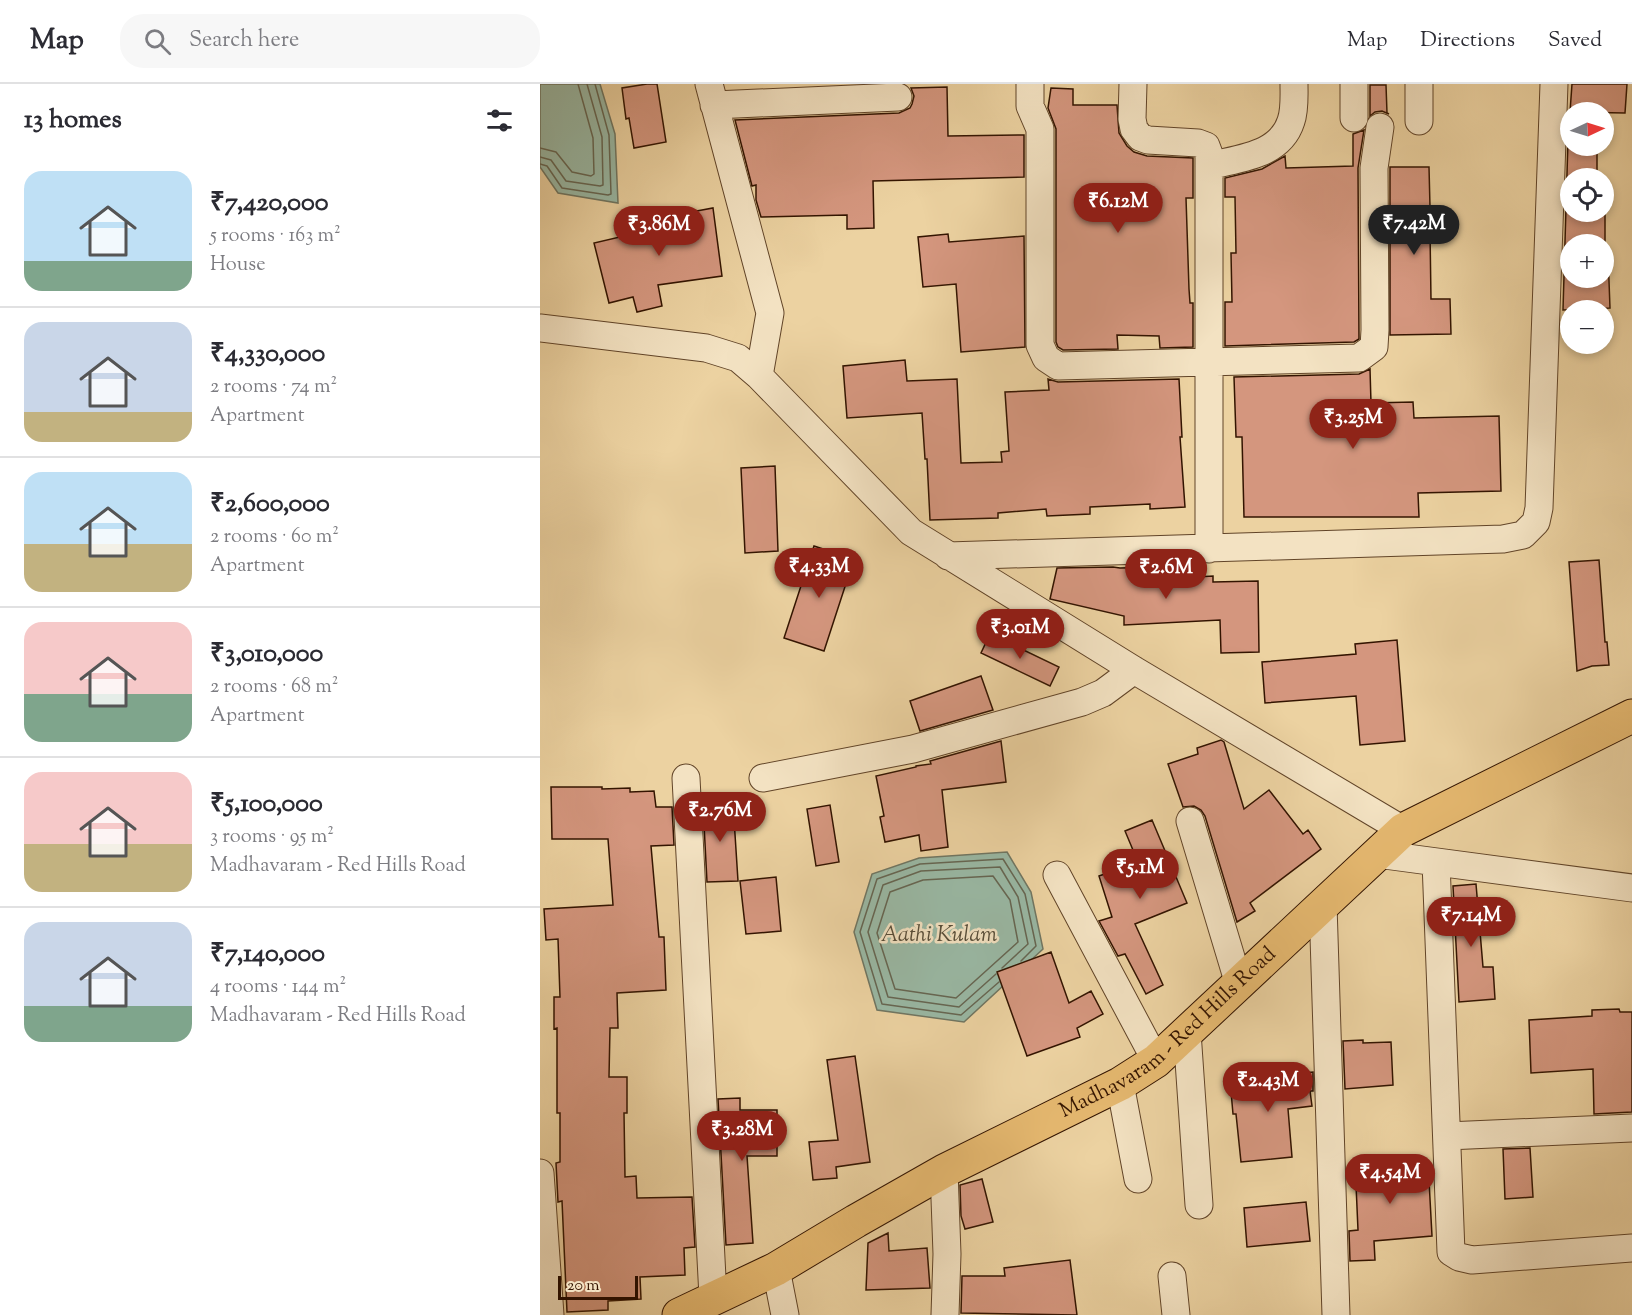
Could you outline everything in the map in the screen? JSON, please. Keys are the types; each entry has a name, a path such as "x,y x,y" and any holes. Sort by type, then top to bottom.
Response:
{"main road":[{"name":"Madhavaram - Red Hills Road","path":"679,1315 776,1269 944,1171 1120,1084 1156,1061 1403,830 1632,716"}],"street":[{"path":"1030,84 1030,106 1040,129 1040,345 1046,358 1058,366 1352,359 1359,358 1374,347 1374,168 1380,127"},
{"path":"1133,84 1132,119 1134,129 1140,137 1148,140 1198,143 1206,146 1209,154 1209,549"},
{"path":"1209,166 1270,150 1283,137 1292,122 1294,84"},
{"path":"1354,84 1354,118"},
{"path":"1419,84 1419,121"},
{"path":"948,556 1209,549 1503,538 1523,535 1536,522 1539,508 1554,84"},
{"path":"759,376 770,313 711,94 898,97"},
{"path":"540,328 706,348 738,358 759,376 911,532 1134,670 1403,830"},
{"path":"763,778 913,749 1082,702 1103,693 1134,670"},
{"path":"686,778 713,1297"},
{"path":"1190,820 1239,984"},
{"path":"1377,854 1632,888"},
{"path":"1436,862 1451,1252 1459,1257 1472,1260 1632,1248"},
{"path":"1057,875 1156,1061"},
{"path":"1323,905 1336,1315"},
{"path":"1186,1032 1199,1205"},
{"path":"1120,1084 1138,1179"},
{"path":"1447,1136 1632,1128"},
{"path":"944,1171 947,1254 945,1315"},
{"path":"540,1173 550,1315"},
{"path":"776,1269 785,1315"},
{"path":"1172,1276 1176,1315"}],"water":[{"path":"540,84 600,84 615,134 618,203 558,193 540,167"},
{"name":"Aathi Kulam","path":"1007,852 1031,892 1043,949 964,1022 877,1010 854,932 872,874 919,858"}],"building":[{"path":"657,84 666,142 634,148 629,118 626,119 622,88"},
{"path":"1572,84 1627,84 1625,113 1614,113 1614,102 1571,102"},
{"path":"1370,85 1386,85 1387,113 1389,114 1382,111 1370,116"},
{"path":"947,87 948,136 1024,135 1024,177 873,181 874,228 847,229 847,215 761,217 756,200 756,185 752,186 735,120 899,113 910,108 912,104 914,96 911,88"},
{"path":"1051,88 1073,89 1073,105 1117,105 1119,133 1134,152 1147,156 1193,158 1193,198 1186,198 1189,289 1190,303 1193,303 1193,347 1160,348 1159,336 1117,335 1118,349 1063,350 1058,347 1056,342 1056,129 1048,108"},
{"path":"1364,130 1358,168 1359,339 1354,342 1225,346 1225,302 1232,302 1231,253 1236,253 1235,197 1225,197 1225,178 1262,169 1285,156 1286,168 1353,166 1353,134"},
{"path":"1568,156 1597,156 1597,168 1567,168"},
{"path":"1390,167 1429,167 1430,207 1442,207 1443,232 1430,232 1431,299 1450,299 1451,334 1390,335"},
{"path":"713,208 722,276 658,285 662,306 637,312 633,297 609,303 594,243 620,237 619,230 675,218 675,215"},
{"path":"1566,222 1605,222 1605,234 1565,234"},
{"path":"948,234 949,242 1024,236 1025,347 961,352 956,284 923,287 918,237"},
{"path":"1564,288 1609,288 1610,300 1563,300"},
{"path":"905,360 907,381 957,379 961,463 1002,462 1001,452 1009,451 1005,392 1049,390 1048,379 1058,382 1179,379 1185,507 1150,509 1150,504 1090,507 1090,514 1047,516 1046,509 998,513 998,518 930,520 922,413 847,418 843,366"},
{"path":"1370,369 1371,403 1413,402 1414,418 1499,416 1501,491 1418,493 1419,517 1244,517 1242,437 1236,437 1234,377 1359,374"},
{"path":"775,466 778,551 745,553 741,468"},
{"path":"814,546 854,559 824,651 784,638"},
{"path":"1599,560 1605,642 1607,642 1609,665 1592,666 1577,671 1569,562"},
{"path":"1161,567 1162,579 1213,576 1213,582 1258,581 1259,652 1221,653 1220,620 1124,625 1124,616 1050,599 1057,568"},
{"path":"990,634 1059,667 1050,686 981,653"},
{"path":"1397,640 1405,741 1360,745 1356,696 1265,703 1262,662 1356,654 1355,644"},
{"path":"981,676 993,710 920,731 910,701"},
{"path":"1221,740 1224,742 1244,809 1269,790 1303,834 1308,830 1321,849 1250,903 1255,911 1237,922 1205,816 1194,806 1183,807 1168,764 1198,754 1197,748"},
{"path":"1001,741 1006,782 942,790 948,847 921,851 919,835 885,842 880,817 884,816 876,776 931,764 930,761"},
{"path":"551,787 630,788 630,792 654,791 656,807 672,807 674,845 651,846 659,937 664,937 666,990 617,993 618,1028 610,1028 609,1077 627,1077 627,1113 624,1113 625,1177 636,1176 637,1198 692,1197 695,1247 684,1248 685,1275 640,1277 641,1299 608,1301 608,1310 567,1312 562,1201 558,1202 556,1163 560,1162 560,1113 557,1113 557,1028 554,1029 554,997 560,997 558,939 546,940 544,909 613,905 608,839 552,839"},
{"path":"733,803 738,881 707,882 703,805"},
{"path":"830,805 839,862 816,866 807,809"},
{"path":"1152,820 1187,903 1135,924 1163,985 1146,994 1125,954 1118,956 1099,921 1112,917 1099,876 1138,862 1125,831"},
{"path":"776,877 781,931 746,934 740,881"},
{"path":"1476,884 1483,967 1493,967 1495,999 1459,1002 1453,886"},
{"path":"1051,952 1069,1003 1091,991 1103,1014 1077,1028 1080,1037 1027,1056 997,972"},
{"path":"1619,1009 1620,1012 1632,1012 1632,1112 1594,1114 1593,1069 1531,1073 1529,1020 1592,1016 1592,1010"},
{"path":"1363,1040 1363,1043 1391,1042 1393,1085 1345,1089 1343,1041"},
{"path":"855,1056 870,1162 836,1167 837,1178 813,1180 809,1142 838,1140 827,1060"},
{"path":"1313,1072 1313,1091 1310,1091 1312,1106 1288,1109 1292,1157 1241,1162 1230,1080"},
{"path":"740,1098 740,1110 777,1110 777,1156 747,1156 753,1243 726,1245 718,1099"},
{"path":"1530,1148 1533,1197 1505,1199 1503,1149"},
{"path":"1394,1160 1395,1163 1428,1162 1432,1236 1374,1241 1375,1260 1350,1261 1349,1231 1358,1230 1355,1162"},
{"path":"982,1179 993,1222 965,1229 961,1216 960,1185"},
{"path":"1306,1202 1310,1241 1247,1247 1244,1208"},
{"path":"888,1233 889,1251 927,1248 930,1288 866,1290 868,1243"},
{"path":"1070,1260 1077,1315 961,1313 962,1276 1005,1276 1004,1268"}]}
